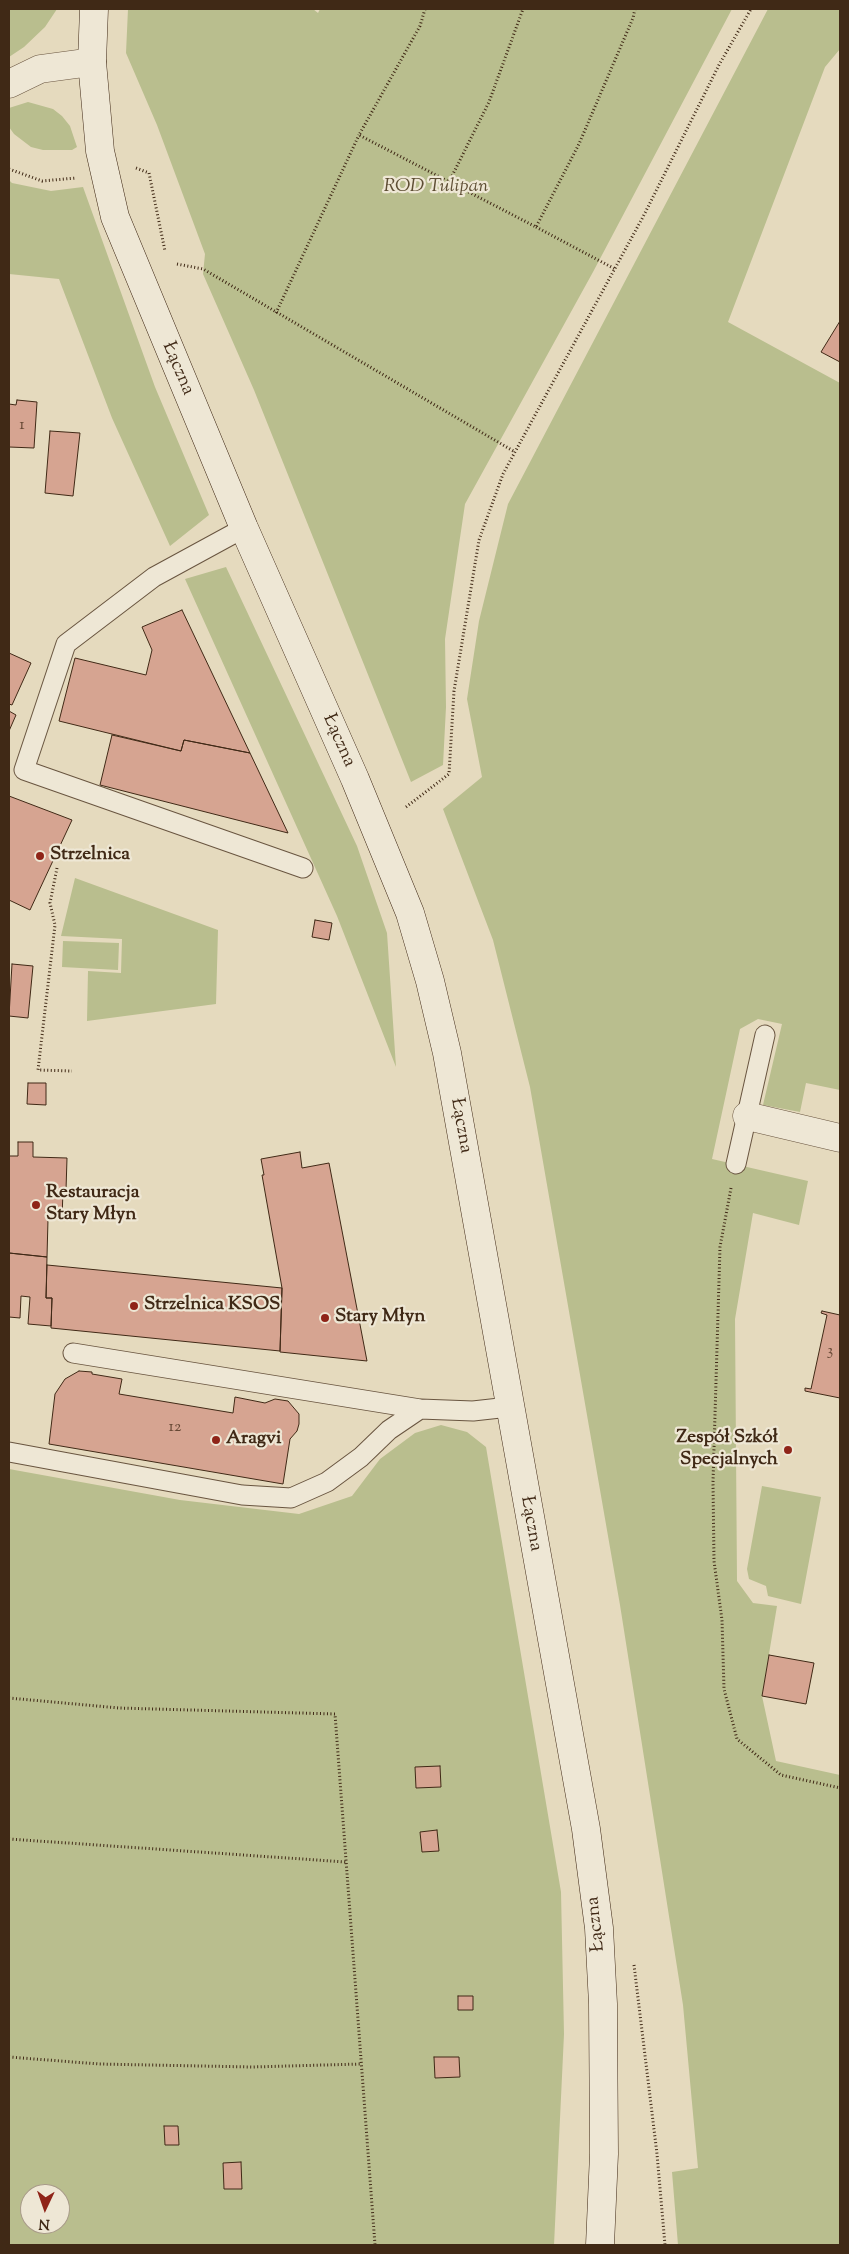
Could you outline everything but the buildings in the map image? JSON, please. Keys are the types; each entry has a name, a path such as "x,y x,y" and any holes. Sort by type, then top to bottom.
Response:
{"main road":[{"name":"Łączna","path":"94,9 92,62 100,151 115,217 244,528 355,779 412,921 430,981 447,1053 586,1829 599,1928 603,2004 604,2154 600,2245"},
{"path":"9,84 40,69 92,62"},
{"path":"747,1116 840,1138"}],"lane":[{"path":"244,528 154,577 66,644 24,770 303,868"},
{"path":"736,1164 765,1035"},
{"path":"73,1353 420,1409 473,1411 509,1407"},
{"path":"9,1452 242,1495 291,1498 327,1482 361,1457 389,1430 420,1409"}],"path":[{"path":"276,313 360,135 420,26 425,9"},
{"path":"449,182 489,102 523,9"},
{"path":"536,227 579,144 635,9"},
{"path":"406,807 449,774 454,691 479,540 503,474 644,215 719,65 751,9"},
{"path":"360,135 615,269"},
{"path":"177,264 203,270 515,452"},
{"path":"57,868 50,903 55,925 38,1070 72,1071"},
{"path":"736,1164 720,1247 713,1482 714,1561 722,1620 724,1689 737,1739 781,1775 840,1788"},
{"path":"9,1698 119,1708 335,1714 375,2245"},
{"path":"9,1840 346,1862"},
{"path":"9,2057 99,2064 252,2067 361,2064"},
{"path":"657,2154 665,2245"}],"green space":[{"path":"9,9 57,9 45,27 24,47 9,57"},
{"name":"ROD Tulipan","path":"128,9 313,9 318,13 320,9 732,9 593,272 465,504 445,639 446,707 443,765 411,782 254,390 203,274 205,254 157,125 126,53"},
{"path":"768,9 840,9 840,49 825,67 728,322 840,383 840,1090 806,1083 800,1112 763,1105 782,1024 758,1019 740,1029 712,1159 808,1181 799,1225 753,1213 735,1319 737,1581 753,1603 777,1606 762,1696 776,1761 840,1775 840,2245 678,2245 672,2172 698,2168 683,2005 620,1605 530,1087 493,940 443,809 482,777 467,699 479,621 508,504"},
{"path":"28,102 53,109 62,116 70,126 77,147 72,150 43,150 31,147 14,134 9,127 9,108"},
{"path":"9,180 12,183 51,191 83,187 155,387 209,515 170,546 112,418 59,279 9,274"},
{"path":"226,567 357,846 387,933 396,1067 337,916 185,579"},
{"path":"75,878 218,930 216,1004 87,1021 88,971 121,973 122,939 61,936"},
{"path":"63,941 119,943 118,970 62,967"},
{"path":"441,1425 467,1432 486,1447 561,1892 564,2034 554,2245 9,2245 9,1469 180,1500 299,1514 352,1496 380,1459 415,1433"},
{"path":"762,1486 821,1497 801,1604 768,1596 766,1586 749,1579 747,1569"}],"place":[{"name":"Strzelnica","path":"40,856"},
{"name":"Restauracja Stary Młyn","path":"36,1205"},
{"name":"Strzelnica KSOS","path":"134,1306"},
{"name":"Stary Młyn","path":"325,1318"},
{"name":"Aragvi","path":"216,1440"},
{"name":"Zespół Szkół Specjalnych","path":"788,1450"}]}
